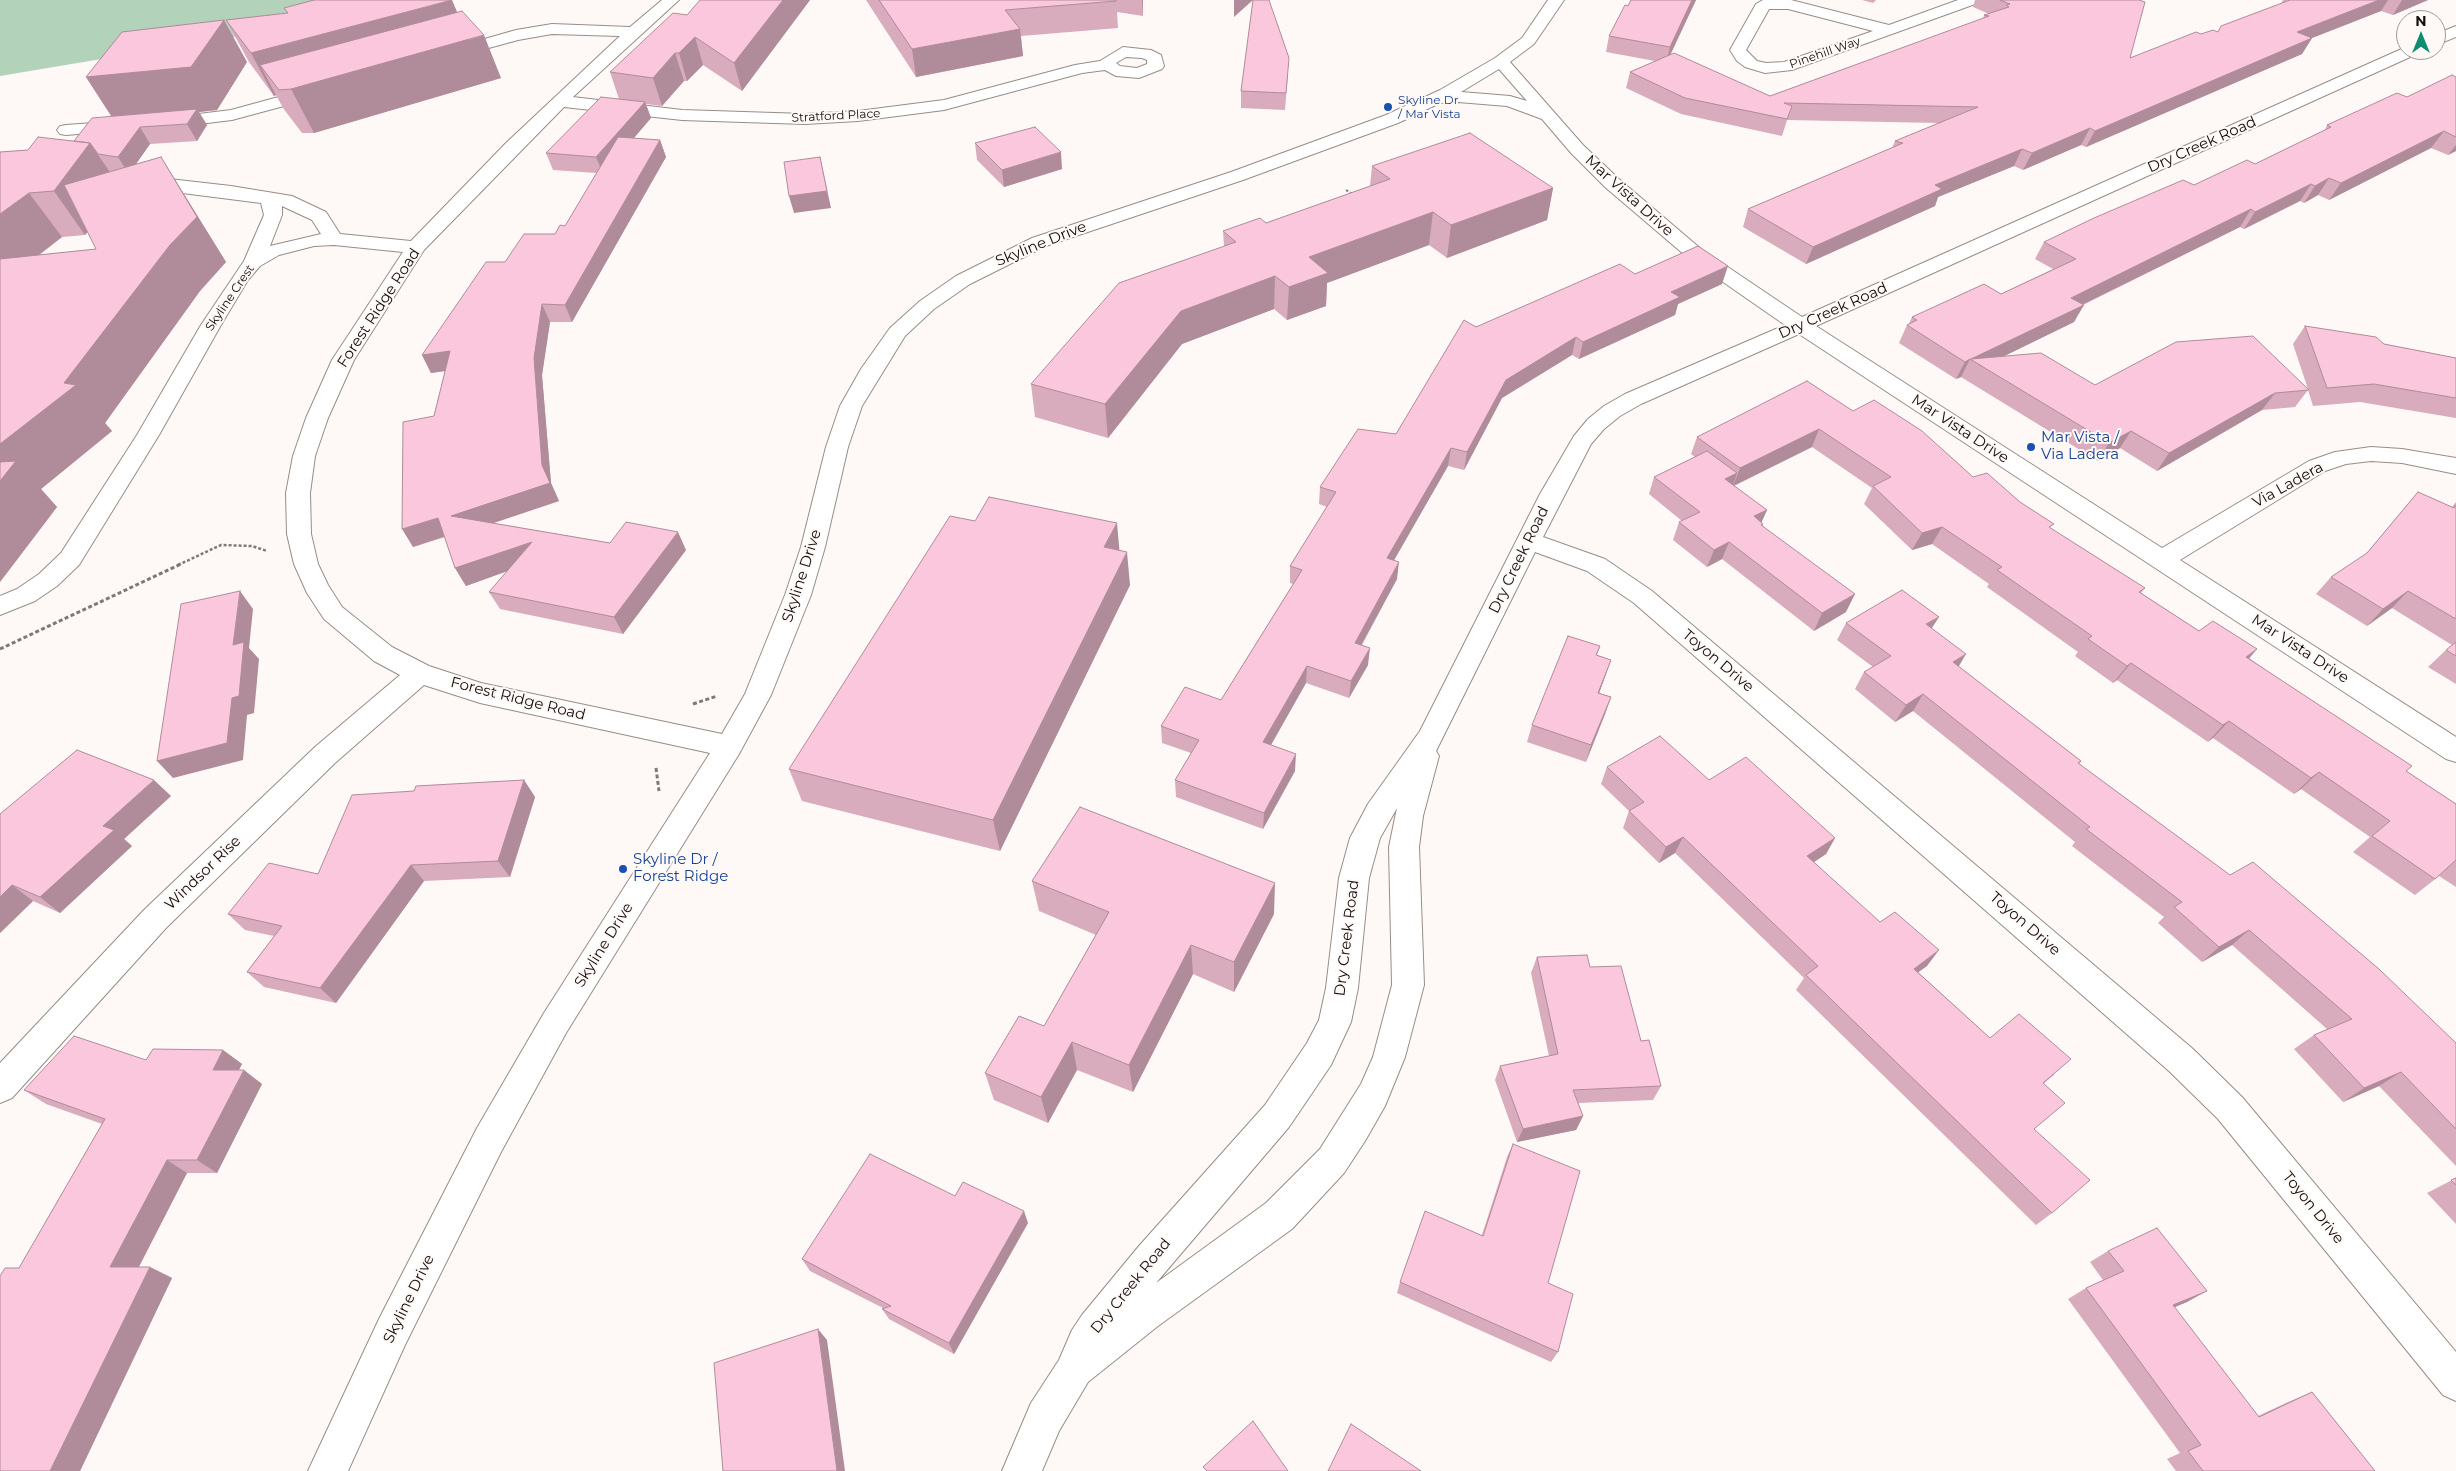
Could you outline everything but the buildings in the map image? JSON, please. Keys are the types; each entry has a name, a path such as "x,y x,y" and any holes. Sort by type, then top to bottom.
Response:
{"street":[{"name":"Forest Ridge Road","path":"671,0 632,32 559,101 416,247 343,360 317,418 304,456 298,493 299,534 306,564 316,588 333,613 383,654 420,673 480,693 729,746"},
{"name":"Skyline Drive","path":"328,1471 392,1332 489,1140 555,1023 729,746 758,695 798,596 813,547 837,447 852,406 872,369 897,332 927,306 963,280 1039,242 1237,176 1392,119 1429,102 1501,61 1528,41 1556,0"},
{"name":"Pinehill Way","path":"1890,30 1788,4 1766,4 1761,7 1738,50 1743,58 1751,64 1776,68 1890,30 1973,0"},
{"path":"441,56 542,30 573,28 632,32"},
{"path":"1528,41 1540,96 1550,116"},
{"name":"Dry Creek Road","path":"1022,1471 1045,1417 1073,1373 1085,1342 1107,1312 1277,1116 1319,1054 1335,1022 1342,988 1354,878 1365,838 1378,812 1430,738 1552,494 1582,441 1596,424 1633,398 1800,326 2396,58"},
{"name":"Mar Vista Drive","path":"1501,61 1578,149 1612,183 1668,231 1735,283 2163,559 2456,751"},
{"name":"Stratford Place","path":"559,101 682,115 805,119 944,105 976,98 1081,68 1108,65"},
{"path":"153,124 224,116 329,88"},
{"path":"1429,102 1458,97 1486,98 1517,103 1550,116"},
{"path":"66,130 134,125"},
{"path":"125,180 267,197 292,202 320,216 334,239"},
{"path":"253,262 273,215 273,206 267,197"},
{"name":"Skyline Crest","path":"0,606 26,594 48,580 70,559 148,435 240,278 253,262 272,251 314,240 334,239 416,247"},
{"name":"Via Ladera","path":"2163,559 2317,466 2343,457 2371,454 2402,456 2456,466"},
{"name":"Toyon Drive","path":"1530,541 1596,565 1643,597 2181,1060 2236,1115 2456,1382"},
{"name":"Windsor Rise","path":"0,1087 155,919 325,755 420,673"},
{"path":"1073,1373 1145,1313 1279,1216 1332,1161 1358,1120 1389,1057 1408,985 1404,847 1409,816 1430,738"}],"path":[{"path":"1346,190 1354,195"},
{"path":"1342,192 1349,198"},
{"path":"0,649 222,545 252,546 306,564"},
{"path":"692,704 714,698 720,694"}],"green space":[{"path":"0,0 412,0 394,10 0,76"}],"place":[{"name":"Skyline Dr / Mar Vista","path":"1388,107"},
{"name":"Mar Vista / Via Ladera","path":"2031,447"},
{"name":"Skyline Dr / Forest Ridge","path":"623,869"}]}
